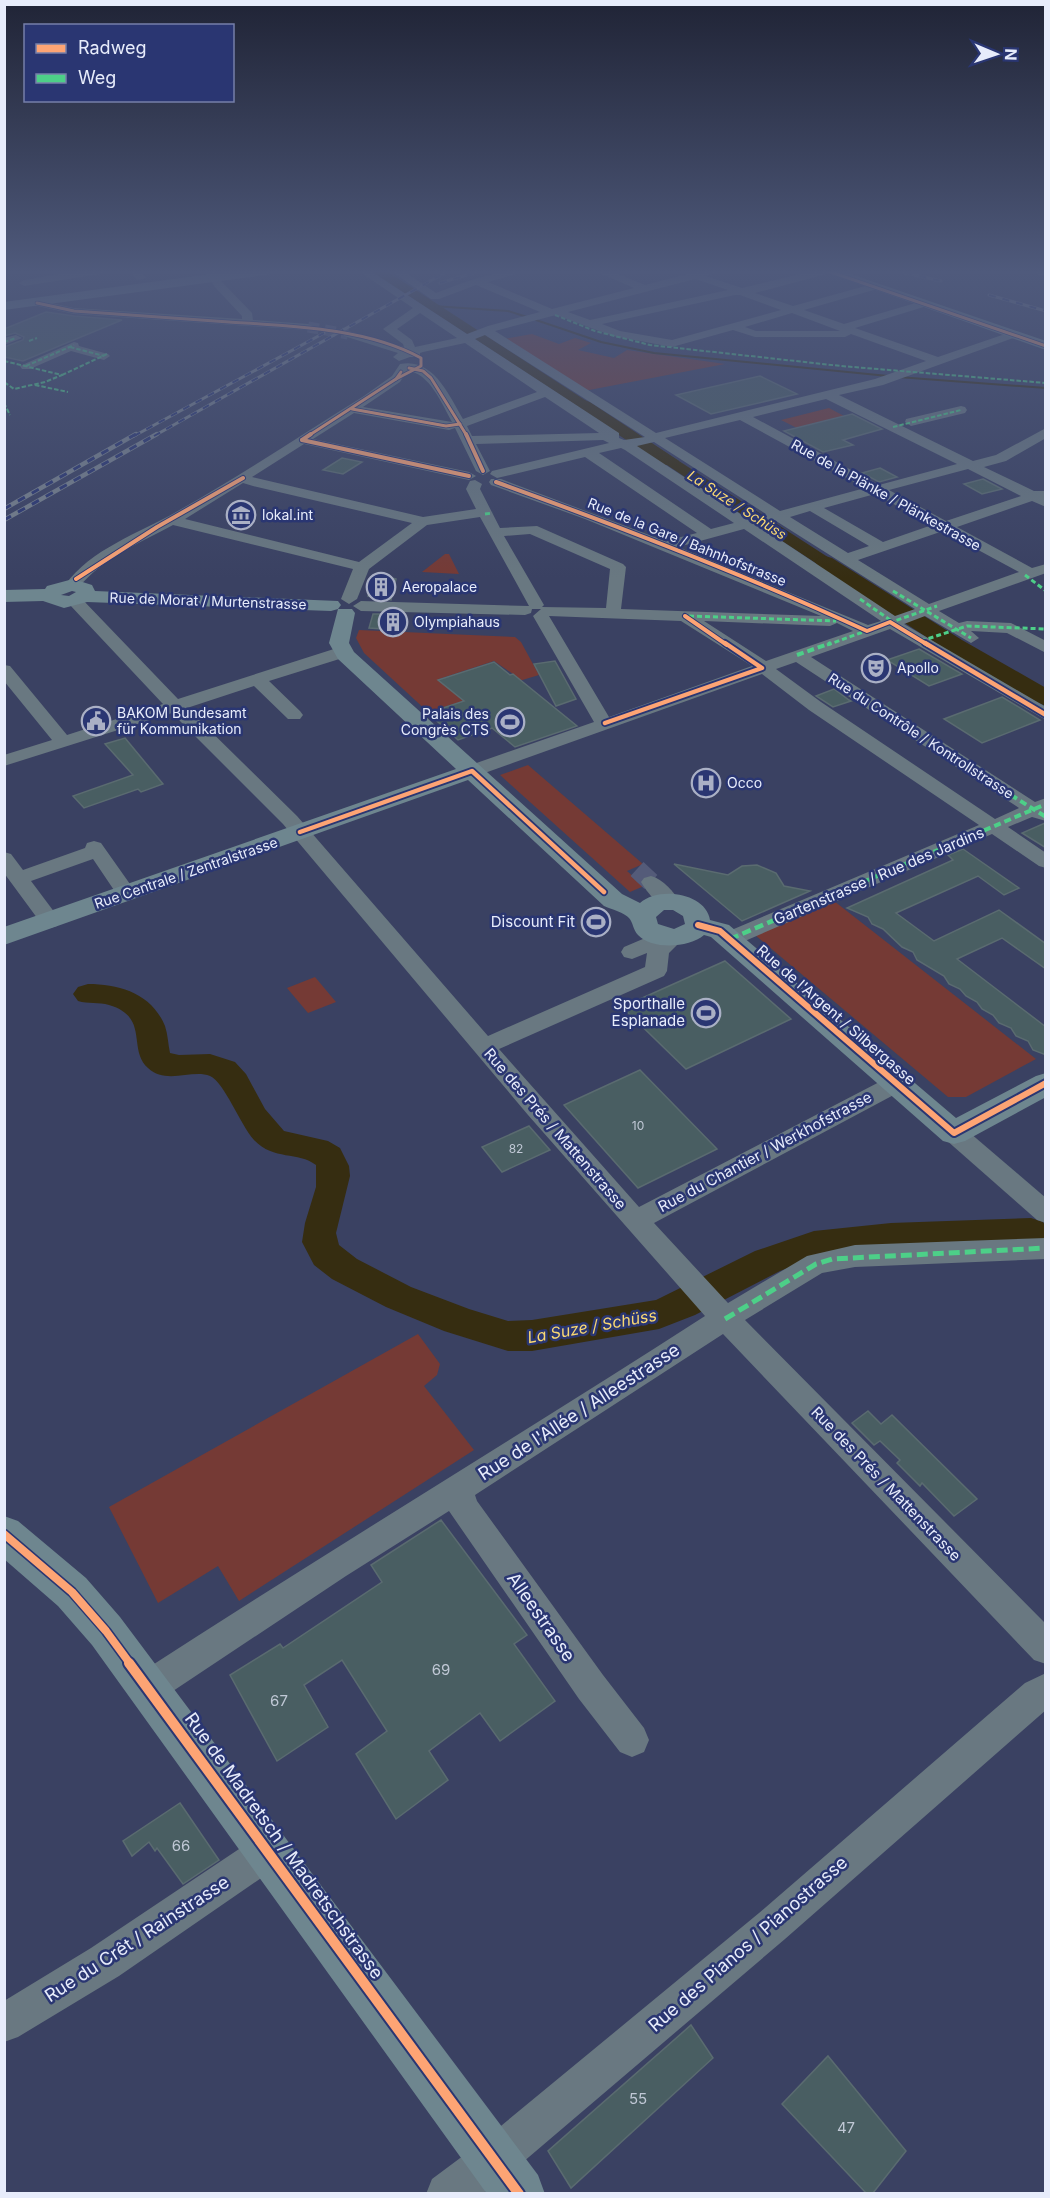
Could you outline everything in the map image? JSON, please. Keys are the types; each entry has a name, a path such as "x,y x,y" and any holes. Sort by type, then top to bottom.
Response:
{"main road":[{"path":"4,596 49,596 57,588 77,594"},
{"name":"Rue de Morat / Murtenstrasse","path":"77,594 346,606"},
{"path":"346,606 339,637 343,652 613,900 643,914"},
{"name":"Rue Centrale / Zentralstrasse","path":"4,937 472,771"},
{"path":"670,902 681,903 696,913 698,925 689,934 668,937 648,930 642,920 643,914 653,905 670,902"},
{"name":"Rue de l'Argent / Silbergasse","path":"698,925 720,931 730,939 954,1133"},
{"path":"954,1133 1046,1083"},
{"name":"Rue de Madretsch / Madretschstrasse","path":"4,1534 72,1592 106,1631 506,2176"}],"street":[{"path":"396,380 399,373"},
{"path":"77,594 86,571 243,478 411,373"},
{"path":"423,373 431,378 460,424 484,477"},
{"path":"519,373 608,433 632,439"},
{"path":"542,373 632,439 846,559 921,612 965,631 1011,628 1046,648"},
{"path":"605,723 596,713 537,610 473,489 484,477 590,453 632,439 829,395 908,373"},
{"path":"352,409 446,426 460,424 547,392"},
{"path":"829,395 902,425 969,465 1041,497"},
{"path":"902,425 961,410"},
{"name":"Rue de la Plänke / Plänkestrasse","path":"742,416 945,527 1038,570"},
{"path":"664,546 1002,457 1046,432"},
{"path":"469,440 632,439"},
{"path":"632,439 630,447 750,524 923,642 1046,715"},
{"name":"Rue de la Gare / Bahnhofstrasse","path":"302,440 484,477 590,516 851,622 867,631"},
{"path":"590,453 709,534"},
{"path":"243,478 423,521 484,512"},
{"path":"846,559 1041,497"},
{"path":"813,507 881,548"},
{"path":"172,520 362,567"},
{"path":"346,606 362,567 423,521"},
{"path":"495,533 532,529 618,567 613,614"},
{"name":"Rue Centrale / Zentralstrasse","path":"472,771 1038,570"},
{"name":"Rue des Prés / Mattenstrasse","path":"77,594 175,706 300,832 483,1047 692,1284 1046,1647"},
{"name":"Rue de Morat / Murtenstrasse","path":"346,606 537,610 851,622"},
{"path":"685,616 1046,862"},
{"path":"4,761 343,652"},
{"name":"Rue du Contrôle / Kontrollstrasse","path":"797,655 1042,810"},
{"path":"4,670 64,742"},
{"path":"257,679 294,715"},
{"name":"Gartenstrasse / Rue des Jardins","path":"730,939 994,827 1042,810"},
{"path":"20,878 96,849 127,894"},
{"path":"4,858 50,921"},
{"path":"651,882 670,902"},
{"path":"483,1047 656,971 655,961 658,950 668,937"},
{"path":"632,951 668,937"},
{"name":"Rue du Chantier / Werkhofstrasse","path":"635,1221 896,1084"},
{"name":"Rue de l'Argent / Silbergasse","path":"954,1133 1046,1213"},
{"name":"Rue de l'Allée / Alleestrasse","path":"149,1687 335,1565 458,1489 717,1311 832,1259 1046,1248"},
{"name":"Alleestrasse","path":"458,1489 463,1507 591,1687 632,1740"},
{"name":"Rue des Pianos / Pianostrasse","path":"447,2193 506,2176 772,1926 1028,1702 1046,1690"},
{"name":"Rue du Crêt / Rainstrasse","path":"4,2023 105,1962 267,1852"}],"shaded area":[{"path":"556,373 680,373 584,391"},
{"path":"829,408 844,416 799,429 781,420"},
{"path":"445,554 449,554 459,574 422,572"},
{"path":"359,630 515,637 521,642 539,675 519,681 494,661 439,679 463,701 428,712 364,653 356,638"},
{"path":"528,765 643,864 627,871 644,886 630,892 500,775"},
{"path":"834,901 1036,1059 966,1097 948,1097 755,935"},
{"path":"315,977 336,1002 308,1013 287,988"},
{"path":"418,1334 440,1364 437,1375 424,1386 474,1450 239,1601 218,1566 158,1603 109,1507"}],"water":[{"path":"526,373 543,373 625,426 612,429"},
{"path":"651,443 868,583 852,587 638,446"},
{"path":"962,642 1045,690 1045,706 947,647"}],"building":[{"path":"760,376 797,394 711,414 676,395"},
{"path":"852,414 882,429 843,440 853,445 823,452 784,431"},
{"path":"342,458 362,462 343,474 323,470"},
{"path":"880,468 897,477 879,482 862,473"},
{"path":"983,479 1002,489 982,494 964,484"},
{"name":"Aeropalace","path":"375,576 396,579 391,600 368,596"},
{"path":"373,614 387,614 383,629 369,628"},
{"path":"919,649 962,674 929,686 887,660"},
{"path":"555,661 576,699 556,706 534,664"},
{"path":"494,662 510,675 513,674 577,726 515,747 492,728 458,740 428,713 464,701 438,680"},
{"path":"834,689 851,701 833,707 816,696"},
{"path":"1002,697 1040,720 982,743 944,719"},
{"path":"125,738 163,784 141,792 138,789 84,808 73,796 133,775 105,744"},
{"path":"1045,823 1046,848 1022,833"},
{"path":"963,849 1019,888 1004,895 978,876 896,913 934,941 999,910 1046,944 1046,969 1002,938 957,959 1046,1027 1046,1055 1033,1050 1028,1041 1016,1036 1011,1028 999,1023 977,1002 949,984 944,976 917,960 913,952 902,947 883,929 872,924 868,917 847,908 953,860 948,855"},
{"path":"674,864 728,875 742,866 757,865 776,873 784,886 810,891 742,921"},
{"name":"Sporthalle Esplanade","path":"725,961 791,1019 686,1069 622,1007"},
{"path":"640,1070 717,1149 638,1188 564,1105"},
{"path":"529,1126 550,1150 502,1172 482,1147"},
{"path":"868,1411 881,1424 892,1415 977,1499 954,1516 922,1483 920,1486 897,1463 900,1460 880,1441 874,1445 852,1423"},
{"path":"441,1520 527,1635 514,1644 555,1701 500,1741 480,1713 429,1751 448,1780 396,1819 356,1754 387,1731 342,1660 304,1685 328,1727 277,1761 230,1675 280,1644 283,1648 382,1582 371,1565"},
{"path":"180,1803 219,1860 183,1884 157,1848 155,1851 149,1842 132,1856 123,1841"},
{"path":"691,2025 713,2058 571,2188 548,2151"},
{"path":"828,2056 906,2151 873,2193 866,2193 782,2104"}],"waterway":[{"path":"853,373 888,376"},
{"path":"898,377 1046,388"},
{"name":"La Suze / Schüss","path":"584,405 670,461"},
{"name":"La Suze / Schüss","path":"825,562 954,645 1046,698"},
{"name":"La Suze / Schüss","path":"88,994 121,999 139,1009 150,1027 154,1053 159,1061 172,1066 202,1064 224,1070 235,1081 253,1117 273,1139 279,1143 316,1150 328,1157 333,1166 334,1176 319,1233 319,1242 327,1255 345,1269 398,1297 498,1334 516,1337 532,1336 659,1314 700,1297 750,1269 785,1253 824,1242 1031,1232"}],"tunnel":[{"path":"637,869 651,882"}],"railway":[{"path":"134,436 251,373"},
{"path":"154,436 267,373"},
{"path":"4,509 136,434"},
{"path":"4,520 157,434"}],"marked path":[{"path":"4,382 14,389 45,382 62,375 52,373"},
{"path":"62,375 67,373"},
{"path":"920,373 1046,383"},
{"path":"35,385 68,392"},
{"path":"4,403 10,415"},
{"path":"893,427 961,410"},
{"path":"485,514 493,513"},
{"path":"1025,575 1046,591"},
{"path":"893,591 971,638"},
{"path":"860,599 893,622"},
{"path":"889,623 937,606"},
{"path":"689,616 836,621"},
{"path":"921,641 967,626 1046,629"},
{"path":"797,655 866,631"},
{"path":"1011,795 1046,817"},
{"path":"730,939 1046,804"},
{"path":"725,1319 816,1264 832,1259 1046,1248"}],"cycle path":[{"path":"302,440 396,379 401,373"},
{"path":"396,379 408,373"},
{"path":"425,373 431,378 469,440 483,471"},
{"path":"352,409 446,426 460,424"},
{"path":"302,440 469,476"},
{"path":"76,579 157,527 243,478"},
{"path":"496,482 590,516 826,612 867,631 890,622 1046,715"},
{"path":"605,723 762,668 685,616"},
{"path":"300,832 472,771 604,892"},
{"path":"698,925 720,931 954,1133 1046,1083"},
{"path":"4,1534 72,1592 106,1631 519,2194"}],"place":[{"name":"lokal.int","path":"241,515"},
{"name":"Aeropalace","path":"381,587"},
{"name":"Olympiahaus","path":"393,622"},
{"name":"Apollo","path":"876,668"},
{"name":"BAKOM Bundesamt für Kommunikation","path":"96,721"},
{"name":"Palais des Congrès CTS","path":"510,722"},
{"name":"Occo","path":"706,783"},
{"name":"Discount Fit","path":"596,922"},
{"name":"Sporthalle Esplanade","path":"706,1013"}]}
